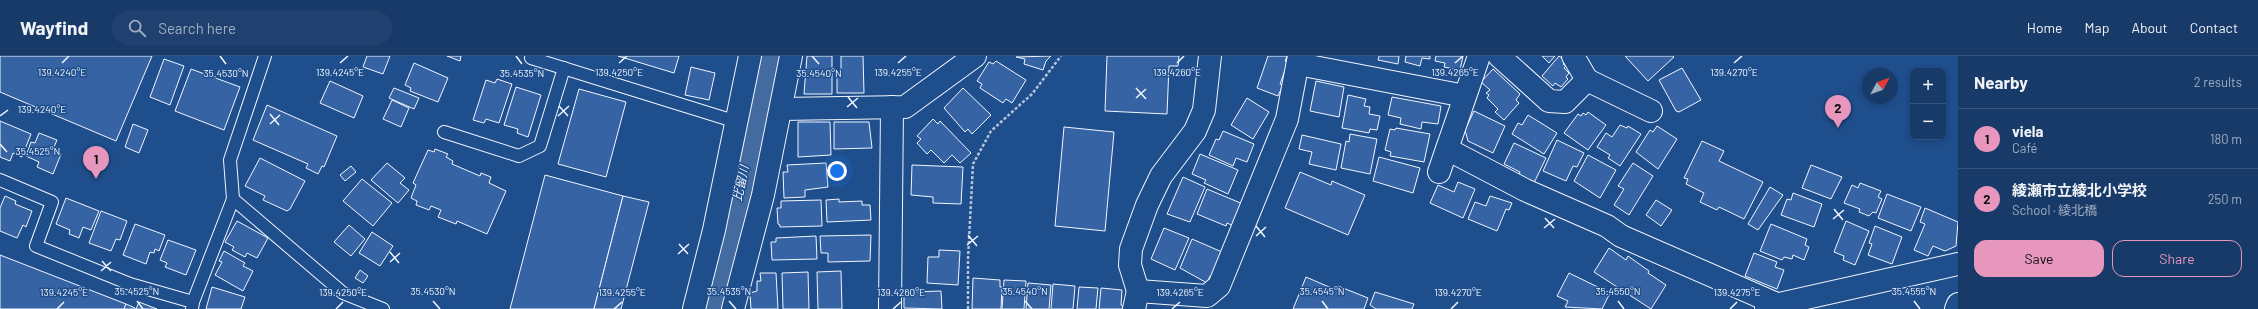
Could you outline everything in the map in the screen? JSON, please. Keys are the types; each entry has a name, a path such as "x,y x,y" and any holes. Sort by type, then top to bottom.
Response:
{"street":[{"path":"694,309 714,230 750,56"},
{"path":"733,309 763,195 791,56"},
{"path":"781,109 905,107 975,56"},
{"path":"1210,56 1204,110 1195,131 1161,176 1131,249 1130,265 1136,300 1207,296 1219,286 1287,118 1299,60 1465,96"},
{"path":"1439,172 1479,56"},
{"path":"1499,56 1549,101 1565,102 1587,80"},
{"path":"1573,56 1587,80 1651,111"},
{"path":"890,309 892,107"},
{"path":"1447,149 1525,190 1607,226 1621,236 1779,305"},
{"path":"1758,309 1958,264"},
{"path":"1956,309 1958,304"}],"lane":[{"path":"0,180 52,202 36,246 130,284 193,306 233,199 230,160 265,56"},
{"path":"531,58 737,122"},
{"path":"444,132 519,156 540,146 564,68"},
{"path":"233,199 343,293 383,309"}],"path":[{"path":"968,309 968,259 973,164 991,131 1032,94 1061,56"}],"building":[{"path":"0,56 152,56 116,141 0,92"},
{"path":"367,56 390,56 383,74 363,67"},
{"path":"447,56 461,56 460,61"},
{"path":"618,56 679,56 674,73"},
{"path":"807,56 832,56 832,94 804,94"},
{"path":"841,56 863,56 864,93 837,93 837,73 841,73"},
{"path":"1051,56 1046,61 1043,70 1024,64 1025,59 1016,57"},
{"path":"1107,56 1179,56 1178,66 1169,66 1167,114 1105,111"},
{"path":"1268,56 1287,56 1285,61 1288,62 1280,84 1283,85 1278,96 1257,88"},
{"path":"1379,56 1399,56 1398,64 1378,60"},
{"path":"1406,56 1430,56 1430,59 1422,58 1420,66 1405,62"},
{"path":"1436,56 1463,56 1460,70 1444,67 1445,63 1435,61"},
{"path":"1542,56 1555,56 1549,63"},
{"path":"1559,56 1566,61 1563,64 1566,66 1564,68 1569,73 1566,77 1568,79 1561,87 1555,83 1553,86 1542,76"},
{"path":"1625,56 1673,56 1674,57 1648,81"},
{"path":"164,59 184,66 170,105 150,97"},
{"path":"996,61 1026,80 1012,103 1006,99 1003,103 980,88 982,84 977,81 989,62 993,64"},
{"path":"414,63 448,78 438,102 410,91 411,88 405,85"},
{"path":"691,67 715,73 709,100 685,95"},
{"path":"1682,68 1701,100 1679,112 1676,111 1659,80"},
{"path":"191,69 240,87 224,130 175,111"},
{"path":"1493,69 1520,94 1516,100 1519,103 1504,120 1495,112 1498,109 1487,98 1489,95 1486,93 1490,90 1481,82"},
{"path":"497,79 512,84 499,123 486,119 484,123 473,120 486,80 495,83"},
{"path":"330,81 363,96 354,118 320,103"},
{"path":"1316,81 1344,87 1339,117 1310,111"},
{"path":"516,87 541,95 528,137 517,133 518,129 504,125"},
{"path":"394,88 419,98 414,109 389,98"},
{"path":"963,88 991,115 972,134 968,129 965,132 944,108"},
{"path":"579,89 626,102 606,177 558,164"},
{"path":"1348,95 1366,99 1364,106 1370,107 1369,114 1380,116 1377,130 1370,129 1369,133 1342,128"},
{"path":"1392,97 1441,106 1438,124 1422,122 1421,129 1400,124 1401,118 1388,115"},
{"path":"1247,98 1269,112 1253,139 1231,125"},
{"path":"392,100 409,108 401,127 383,119"},
{"path":"267,105 337,136 324,167 322,166 318,174 306,168 308,164 253,140"},
{"path":"1474,111 1505,126 1493,153 1468,141 1465,130"},
{"path":"1588,112 1606,125 1588,150 1564,133 1578,114 1581,116 1583,113 1586,115"},
{"path":"1528,115 1557,133 1544,154 1512,134 1518,123 1522,125"},
{"path":"933,119 938,124 940,121 971,153 960,163 952,155 944,163 931,150 927,154 917,143 921,139 917,136"},
{"path":"0,121 31,134 22,157 13,153 10,161 0,157"},
{"path":"798,122 830,122 831,155 798,157"},
{"path":"834,122 869,122 872,148 834,149"},
{"path":"133,124 148,130 139,153 125,147"},
{"path":"1620,125 1627,128 1628,126 1641,134 1620,166 1608,158 1610,155 1597,147 1606,133 1612,137"},
{"path":"1657,126 1677,139 1658,169 1636,152 1650,130 1653,132"},
{"path":"1064,127 1114,132 1105,231 1055,226"},
{"path":"1396,128 1430,134 1424,162 1390,156 1391,152 1385,150 1390,129 1395,130"},
{"path":"1223,131 1254,144 1247,162 1236,158 1233,166 1209,155 1216,139 1219,140"},
{"path":"39,133 57,140 54,147 58,149 57,152 61,154 53,174 37,167 39,162 26,156 31,142 35,143"},
{"path":"1350,134 1377,139 1370,174 1341,168 1346,141 1349,142"},
{"path":"1302,135 1341,144 1336,170 1309,164 1312,152 1299,149"},
{"path":"1557,140 1584,153 1577,167 1573,166 1566,181 1543,171"},
{"path":"1702,141 1724,151 1719,161 1763,182 1744,219 1719,207 1717,210 1700,202 1704,193 1686,184 1688,179 1684,178"},
{"path":"1514,143 1546,158 1534,183 1519,175 1520,172 1504,164"},
{"path":"435,149 448,154 446,157 453,161 452,164 480,176 481,173 491,177 489,183 506,191 487,234 457,221 456,224 438,217 441,210 431,206 429,210 416,205 417,201 411,198 416,185 413,183 428,150 434,152"},
{"path":"1200,154 1238,170 1228,194 1204,183 1206,180 1192,174"},
{"path":"1588,155 1616,170 1600,198 1574,181"},
{"path":"1379,157 1420,168 1413,193 1373,181"},
{"path":"260,158 305,181 290,209 287,211 263,200 265,196 245,186"},
{"path":"387,163 405,178 400,183 409,190 398,203 371,180"},
{"path":"826,163 828,187 805,190 805,197 784,198 783,172 788,172 787,165"},
{"path":"1633,163 1653,176 1629,215 1614,205 1624,189 1618,186"},
{"path":"912,165 963,167 961,204 933,203 933,197 911,195"},
{"path":"1811,165 1842,177 1831,199 1802,188"},
{"path":"351,166 356,172 345,181 340,175"},
{"path":"1300,172 1331,185 1332,181 1365,195 1348,235 1285,208"},
{"path":"545,175 623,196 594,309 510,309"},
{"path":"1183,177 1205,187 1190,222 1167,214"},
{"path":"362,179 392,203 373,226 343,201"},
{"path":"1458,182 1475,189 1463,218 1430,203 1438,185 1454,192"},
{"path":"1860,183 1881,191 1878,197 1882,199 1876,213 1873,212 1869,216 1859,212 1860,209 1844,203 1852,185 1858,188"},
{"path":"1770,187 1783,195 1758,230 1748,224"},
{"path":"1207,189 1243,204 1234,226 1227,223 1226,226 1197,214"},
{"path":"1793,193 1822,204 1814,227 1781,215 1787,199 1791,200"},
{"path":"1887,194 1921,207 1911,231 1878,218"},
{"path":"5,196 16,201 15,204 32,211 26,227 23,225 17,238 0,231 0,208"},
{"path":"623,196 649,202 621,309 594,309"},
{"path":"1490,196 1512,203 1509,210 1506,209 1497,231 1468,219 1475,202 1486,206"},
{"path":"66,198 99,211 91,230 83,227 79,238 69,234 70,230 56,224"},
{"path":"839,199 839,202 862,201 862,205 870,205 871,220 827,222 826,200"},
{"path":"821,200 822,226 780,227 778,224 777,208 781,208 781,201"},
{"path":"1656,200 1672,210 1661,226 1646,215"},
{"path":"1925,208 1958,222 1956,246 1945,251 1933,246 1928,256 1914,250 1925,224 1920,222"},
{"path":"101,211 127,221 120,240 116,239 111,251 89,243"},
{"path":"237,221 268,238 257,258 247,253 245,257 232,250 234,247 225,242"},
{"path":"1846,221 1869,231 1855,265 1843,260 1844,256 1834,252"},
{"path":"135,224 165,235 159,251 155,249 154,253 150,252 146,264 123,255"},
{"path":"1771,224 1807,239 1805,245 1809,247 1804,260 1793,255 1792,259 1784,257 1782,260 1760,251"},
{"path":"349,225 365,239 351,256 334,242"},
{"path":"1875,226 1902,237 1892,264 1868,255 1872,244 1869,243"},
{"path":"1164,228 1189,238 1175,270 1151,259"},
{"path":"372,232 393,246 380,266 359,253"},
{"path":"871,235 870,261 828,262 828,253 821,253 820,236"},
{"path":"816,236 817,259 772,260 771,242 776,242 776,238"},
{"path":"1192,239 1222,252 1212,277 1210,276 1207,283 1180,268"},
{"path":"168,240 196,250 186,275 165,267 167,263 160,260"},
{"path":"1609,248 1626,260 1628,256 1649,271 1648,273 1666,285 1651,309 1594,272"},
{"path":"939,250 960,251 958,285 927,283 928,257 939,257"},
{"path":"224,251 245,263 243,266 253,271 243,291 215,275 222,262 219,261"},
{"path":"1754,253 1777,262 1775,267 1784,270 1777,289 1745,276"},
{"path":"0,255 126,304 124,309 0,309"},
{"path":"360,270 368,276 363,283 355,278"},
{"path":"841,271 842,309 818,309 817,272"},
{"path":"808,272 809,309 783,309 782,273"},
{"path":"760,273 776,273 778,309 751,309 750,293 757,291 757,281 761,281"},
{"path":"1569,273 1610,293 1602,309 1565,307 1568,301 1557,296"},
{"path":"1306,277 1336,290 1338,286 1368,298 1364,309 1293,309"},
{"path":"973,278 1000,280 1000,287 1002,287 1001,309 972,309"},
{"path":"1004,280 1026,281 1024,309 1002,309"},
{"path":"1028,283 1051,285 1049,309 1026,309"},
{"path":"1053,284 1075,286 1073,309 1051,309"},
{"path":"212,287 245,297 241,309 206,309"},
{"path":"1079,287 1098,288 1096,309 1077,309"},
{"path":"1101,288 1122,290 1121,305 1123,306 1123,309 1099,309"},
{"path":"941,291 942,309 904,308 904,296 908,296 908,292"},
{"path":"1375,292 1414,304 1412,309 1376,309 1370,305"},
{"path":"139,302 157,309 136,309"},
{"path":"126,304 135,308 135,309 124,309"}],"waterway":[{"name":"比留川","path":"708,309 734,215 767,56"}],"place":[{"name":"綾瀬市立綾北小学校","path":"1838,128"},
{"name":"viela","path":"96,179"}]}
